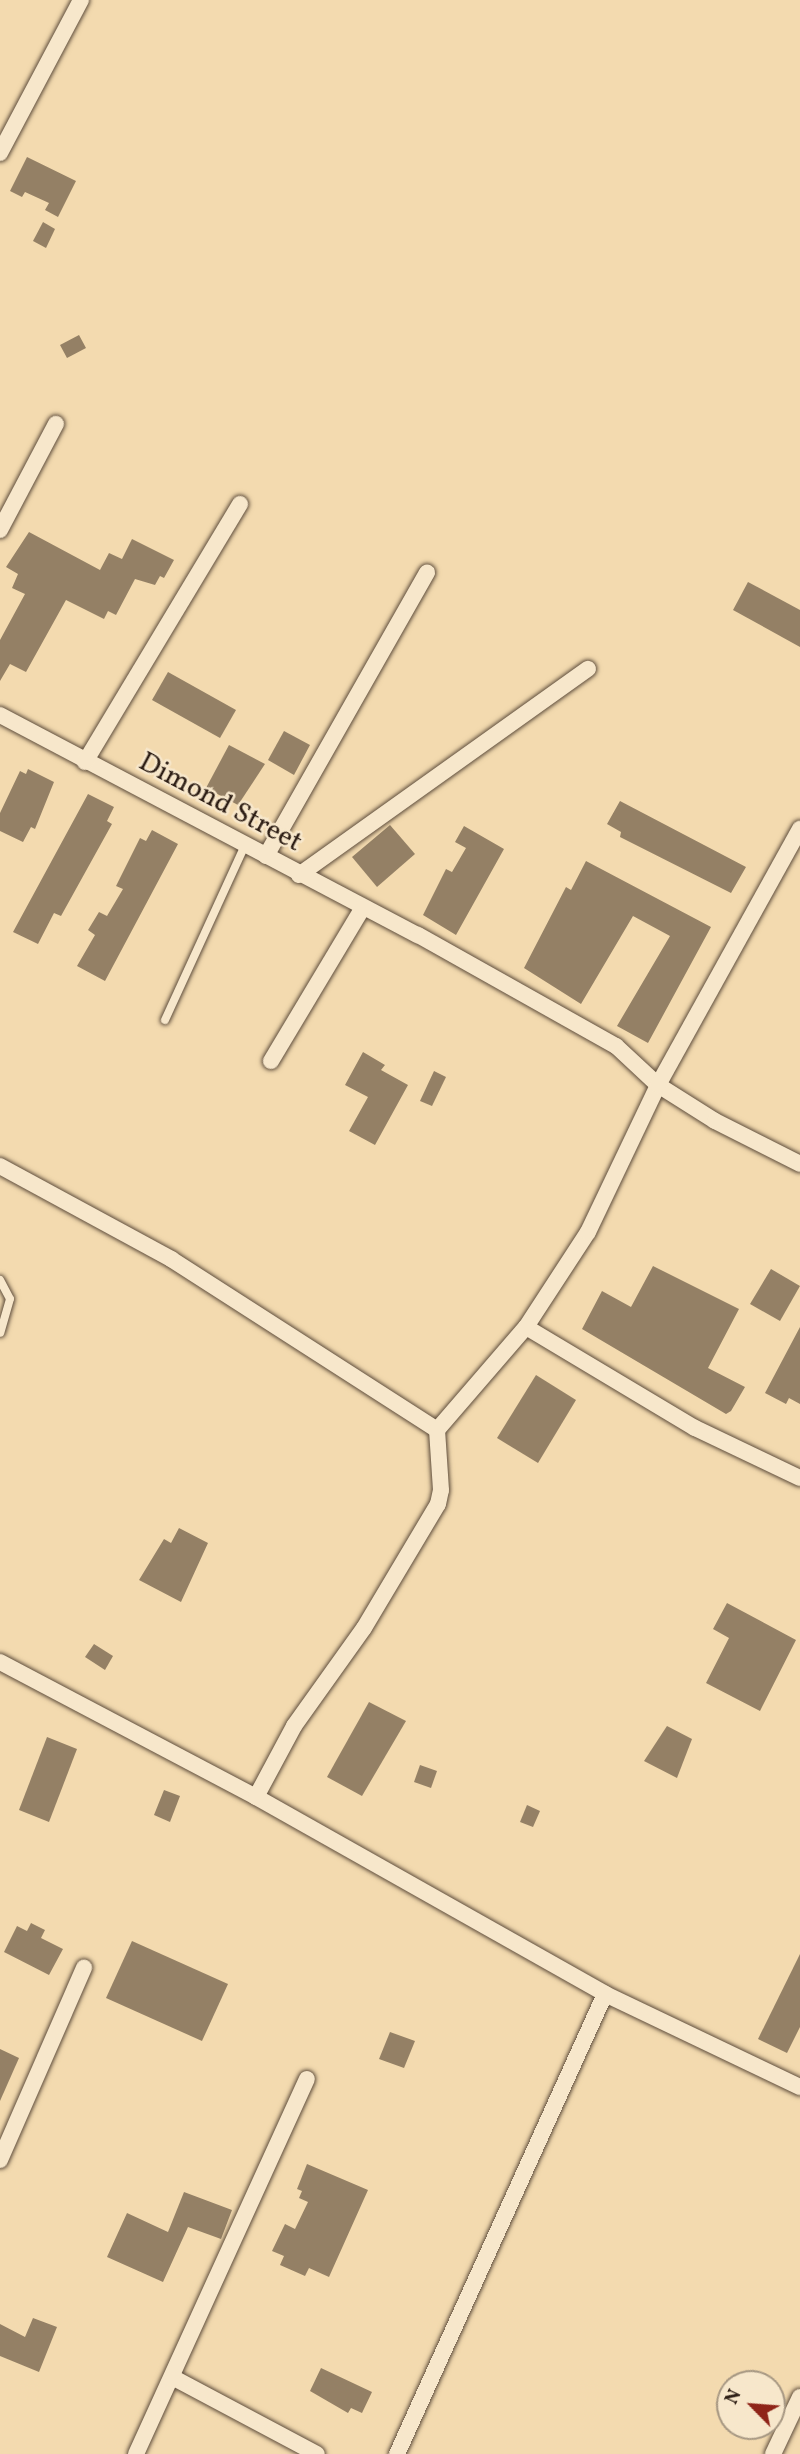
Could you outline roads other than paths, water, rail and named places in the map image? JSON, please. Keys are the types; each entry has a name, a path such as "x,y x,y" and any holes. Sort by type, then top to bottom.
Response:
{"street":[{"path":"0,153 81,0"},
{"path":"0,530 56,424"},
{"path":"85,762 240,504"},
{"path":"266,856 427,573"},
{"path":"299,875 589,669"},
{"name":"Dimond Street","path":"0,715 299,875 418,934 615,1046 658,1084"},
{"path":"256,1797 294,1726 364,1628 438,1504 441,1490 437,1430 526,1327 604,1204 658,1084 800,830"},
{"path":"271,1061 363,907"},
{"path":"658,1084 715,1121 800,1164"},
{"path":"0,1166 171,1259 437,1430"},
{"path":"526,1327 695,1428 800,1478"},
{"path":"0,1662 256,1797 605,1994 800,2087"},
{"path":"0,2160 84,1968"},
{"path":"397,2454 605,1994"},
{"path":"136,2454 307,2079"},
{"path":"172,2377 317,2454"},
{"path":"773,2454 800,2397"}],"lane":[{"path":"165,1020 245,845"},
{"path":"0,1280 10,1298 0,1333"}]}
